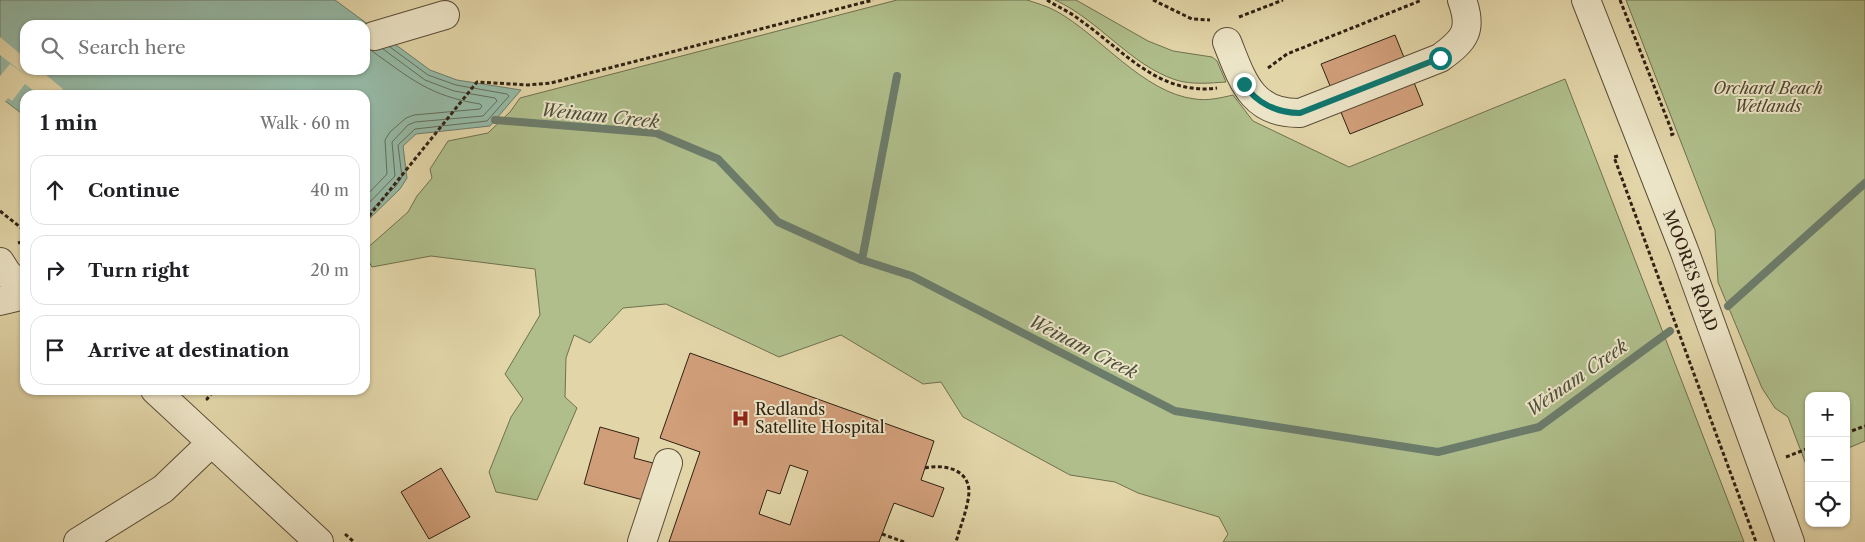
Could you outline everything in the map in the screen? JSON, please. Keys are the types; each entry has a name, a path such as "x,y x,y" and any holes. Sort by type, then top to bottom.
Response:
{"street":[{"path":"1225,27 1244,84 1252,96 1275,109 1289,113 1300,113 1446,54 1462,39 1467,30 1468,17 1462,0"},
{"name":"MOORES ROAD","path":"1586,0 1734,382 1790,542"},
{"path":"374,36 445,15"},
{"path":"0,262 7,273 20,286"},
{"path":"0,301 20,296"},
{"path":"160,395 319,542"},
{"path":"78,542 163,489 211,442"},
{"path":"642,542 668,463"}],"path":[{"path":"370,215 477,82 528,85 551,83 873,0"},
{"path":"1153,0 1171,10 1192,18 1225,27 1283,0"},
{"path":"0,212 20,227"},
{"path":"1850,432 1865,426"},
{"path":"925,468 938,465 951,467 963,477 969,491 956,542"},
{"path":"882,534 904,542"}],"green space":[{"path":"897,0 1027,0 1045,6 1072,21 1122,62 1158,86 1176,94 1200,100 1233,95 1253,121 1349,167 1565,79 1744,542 1223,542 1228,534 1219,517 1138,493 1115,482 1070,475 963,417 941,382 923,384 841,335 779,357 666,304 623,308 590,343 574,335 566,358 565,397 577,408 537,500 496,492 489,472 511,417 523,399 505,374 540,315 535,269 431,256 372,267 370,264 370,246 408,212 417,196 432,178 430,169 448,141 488,133 510,112 520,98"},
{"path":"1055,0 1076,0 1148,41 1173,51 1212,57 1217,61 1226,82 1188,83 1159,73 1129,53 1086,19"},
{"name":"Orchard Beach Wetlands","path":"1626,0 1865,0 1865,441 1850,447 1850,392 1805,392 1805,462 1788,417 1775,408 1762,388 1718,282 1715,230"}],"water":[{"path":"0,0 335,0 362,20 20,20 20,75 370,75 370,26 430,70 457,80 521,90 490,126 416,134 403,146 407,178 400,189 370,218 370,90 20,90 20,112 0,97"}],"pier":[{"path":"0,37 20,54 20,71 0,55"},
{"path":"10,64 20,71 20,75 27,76 26,75 46,75 63,89 33,90 25,84 12,101 8,98 4,103 0,100 0,76"}],"building":[{"path":"1395,35 1423,105 1350,134 1321,64"},
{"path":"690,353 934,441 921,480 944,488 933,517 894,503 879,542 669,542 700,452 660,438","holes":["790,465 808,471 790,525 759,514 767,490 780,494"]},
{"path":"600,427 639,438 634,458 653,463 643,500 584,484"},
{"path":"441,468 470,517 429,539 401,492"}],"waterway":[{"path":"862,260 897,76"},
{"name":"Weinam Creek","path":"495,120 656,133 718,159 778,222 862,260 912,276 1175,411 1438,452 1539,427 1670,331"},
{"name":"Weinam Creek","path":"1728,306 1865,183"}],"place":[{"name":"Redlands Satellite Hospital","path":"741,418"}],"route":[{"path":"1244,84 1252,96 1262,103 1289,113 1300,113 1440,58"}]}
